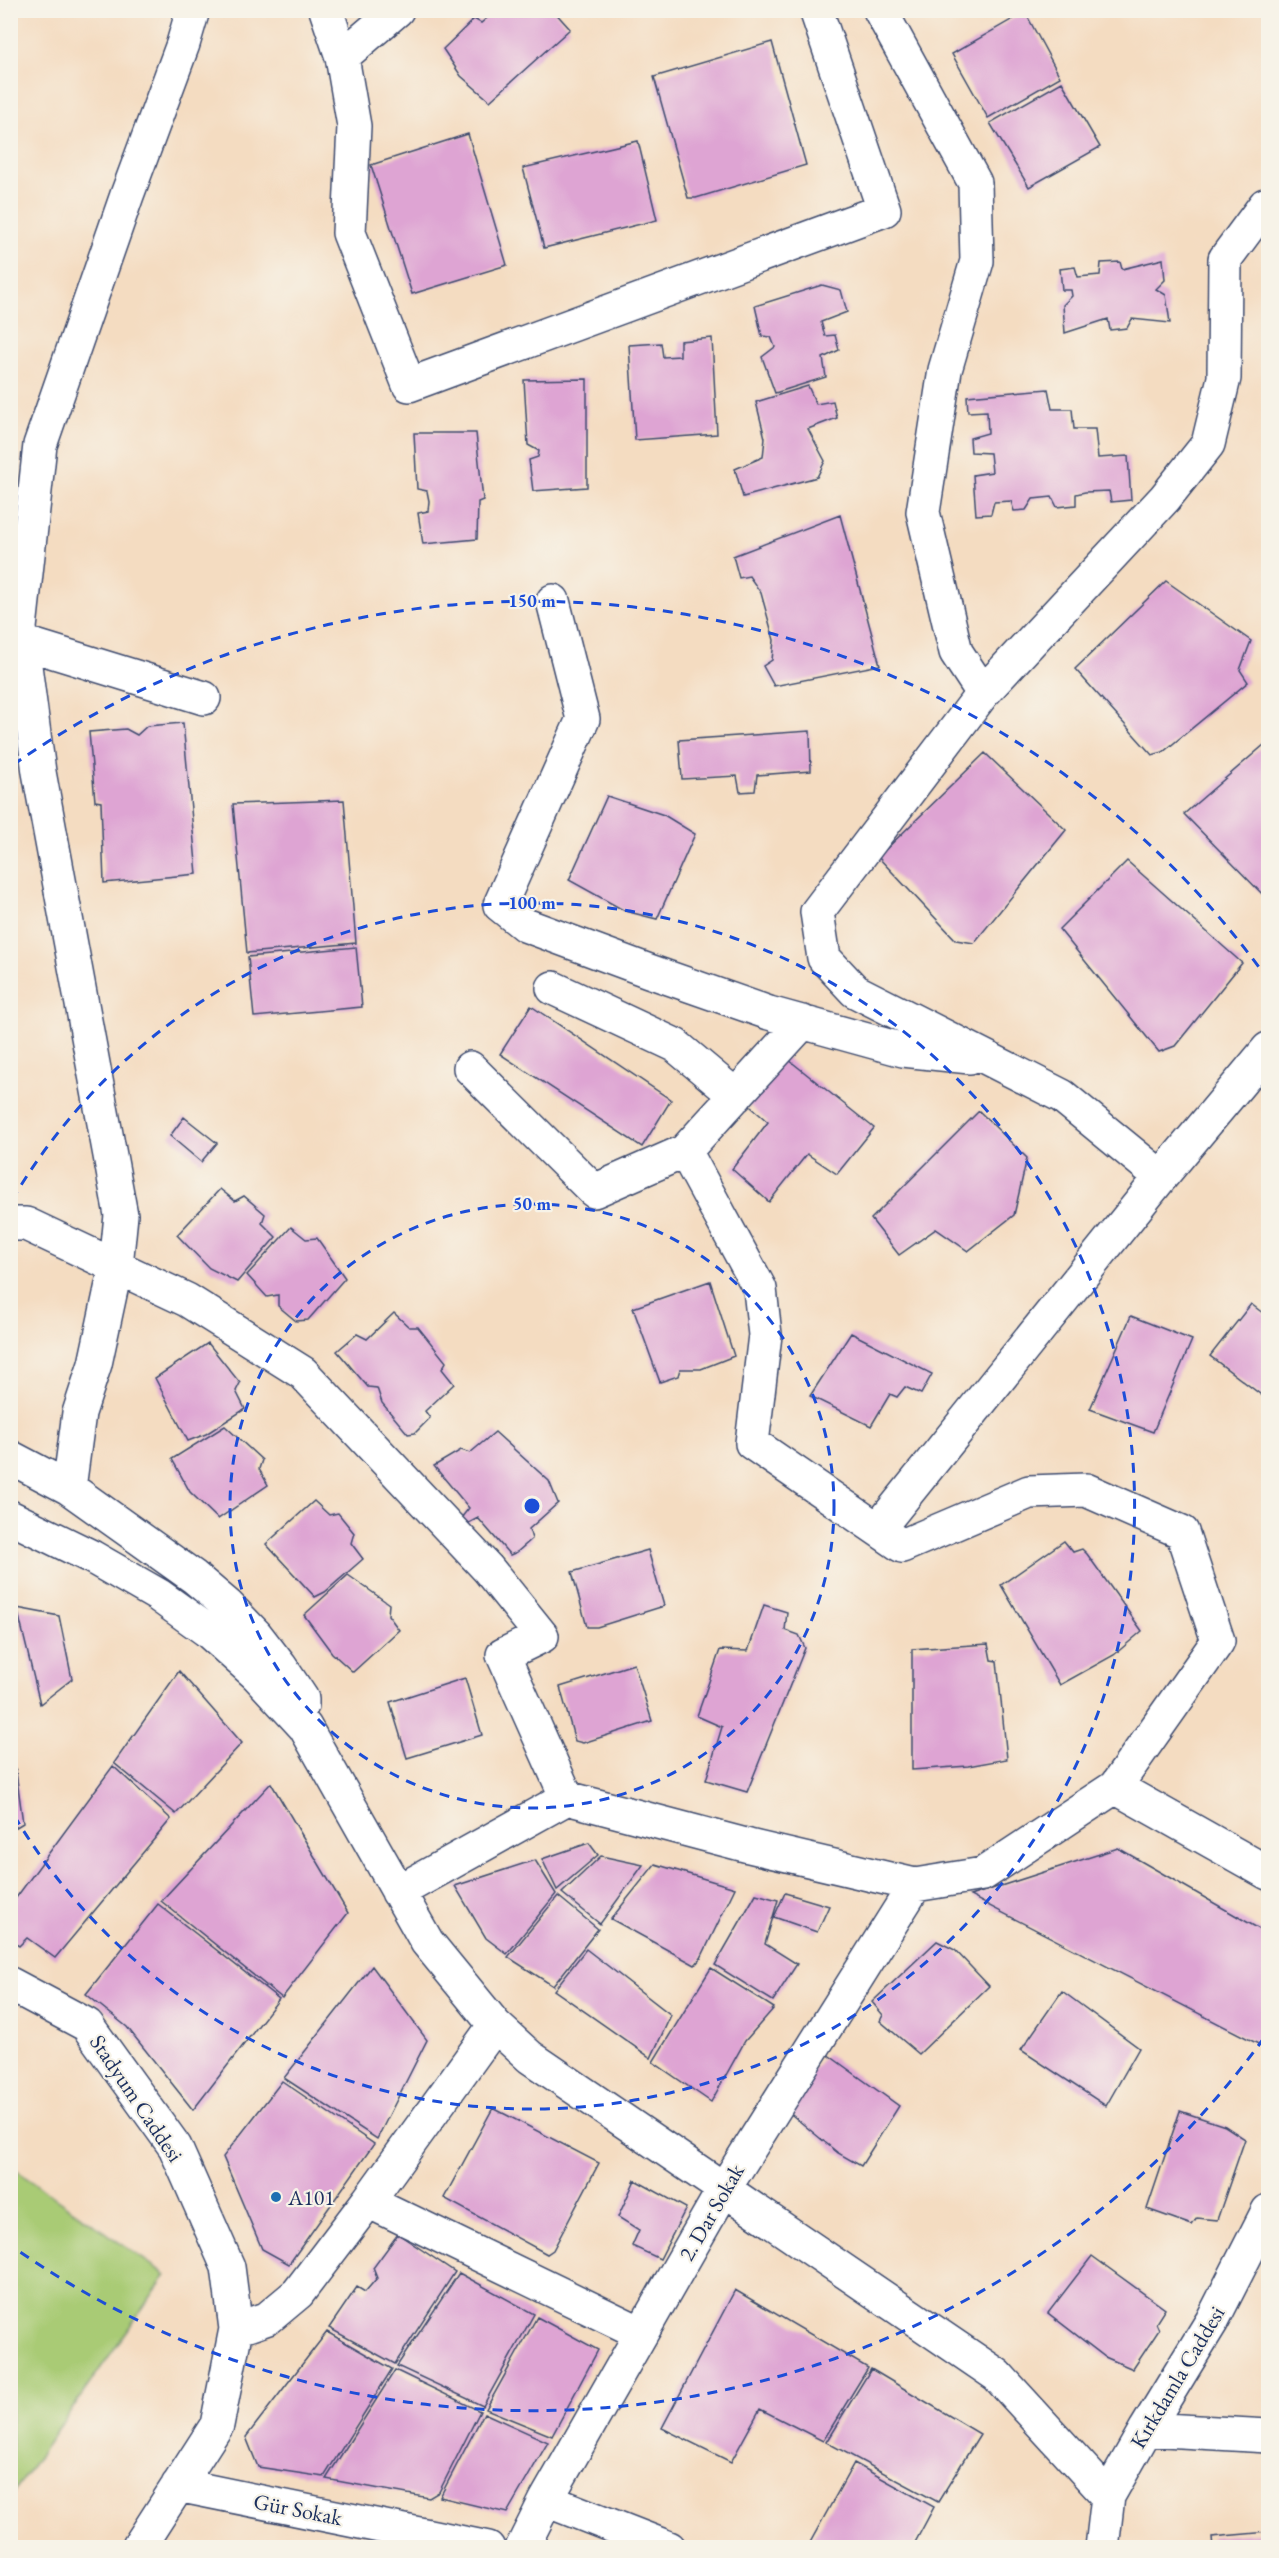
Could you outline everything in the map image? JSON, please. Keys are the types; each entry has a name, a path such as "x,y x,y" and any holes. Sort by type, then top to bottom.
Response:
{"street":[{"path":"69,1488 79,1413 95,1364 116,1266 121,1215 39,772 20,628 40,445 127,195 183,44 193,10"},
{"path":"326,10 342,57 354,126 349,233 409,385 884,210 816,10"},
{"path":"342,57 397,10"},
{"path":"880,10 975,183 977,261 945,370 923,512 956,652 982,693"},
{"path":"1161,1177 1062,1096 855,990 824,958 817,912 982,693 1165,498 1208,444 1224,378 1225,259 1265,205 1269,204"},
{"path":"554,601 583,719 500,905 525,925 769,1013 903,1050 990,1059"},
{"path":"22,642 204,698"},
{"path":"553,988 675,1045 736,1096"},
{"path":"470,1068 594,1191 685,1151 803,1022"},
{"path":"878,1530 1161,1177 1269,1049"},
{"path":"398,1892 567,1798 749,1846 915,1885 983,1874 1115,1787 1218,1641 1182,1532 1086,1490 1029,1492 902,1546 752,1443 765,1335 760,1288 685,1151"},
{"path":"10,1224 26,1224 187,1300 303,1373 488,1569 542,1636 503,1655 567,1798"},
{"path":"10,1457 69,1488 194,1577 227,1605 256,1635 302,1699 304,1727"},
{"path":"10,1517 92,1557 166,1601 208,1631 257,1675 304,1727 428,1942 495,2025 530,2057 997,2375 1108,2496"},
{"path":"1115,1787 1269,1873"},
{"name":"2. Dar Sokak","path":"522,2547 546,2500 724,2189 915,1885"},
{"name":"Stadyum Caddesi","path":"10,1984 87,2025 175,2147 228,2266 236,2329 217,2425 138,2547"},
{"path":"236,2329 268,2318 298,2293 369,2201 495,2025"},
{"path":"369,2201 641,2333"},
{"name":"Kırkdamla Caddesi","path":"1102,2547 1108,2496 1212,2321 1269,2211"},
{"path":"1146,2429 1269,2436"},
{"name":"Gür Sokak","path":"178,2485 488,2547"},
{"path":"546,2500 669,2547"}],"green space":[{"path":"11,2167 166,2275 11,2496"}],"building":[{"path":"492,10 553,10 570,29 490,101 461,76 443,49 474,19 481,23 493,13"},
{"path":"1025,12 1060,77 988,118 952,54"},
{"path":"772,42 806,165 696,198 688,198 654,77"},
{"path":"1062,82 1100,147 1029,187 990,123"},
{"path":"468,134 507,265 412,294 371,165"},
{"path":"638,141 657,220 544,248 523,168"},
{"path":"1163,259 1165,280 1156,289 1166,295 1170,323 1132,319 1127,328 1110,330 1108,319 1065,333 1063,305 1072,296 1071,290 1062,290 1060,269 1075,267 1078,277 1100,275 1101,263 1120,262 1122,269"},
{"path":"822,285 841,290 847,312 821,322 825,336 835,335 839,350 823,358 826,377 775,393 762,357 775,347 771,337 762,336 755,306"},
{"path":"712,338 717,434 635,440 629,345 661,343 663,357 680,356 680,341"},
{"path":"587,379 587,487 533,491 529,460 538,457 539,451 528,445 524,380"},
{"path":"808,386 816,404 833,401 837,418 808,429 825,461 817,477 743,497 735,469 763,457 765,438 756,402"},
{"path":"1048,389 1052,409 1072,409 1074,429 1095,429 1098,458 1128,456 1131,500 1111,502 1109,491 1085,492 1076,494 1076,505 1057,507 1052,497 1033,499 1026,510 1014,511 1011,501 994,502 991,514 976,515 973,475 992,472 990,453 971,452 970,438 988,433 987,411 968,412 967,396"},
{"path":"414,433 476,433 483,500 478,502 477,539 423,544 418,513 428,511 429,501 427,491 417,489"},
{"path":"840,515 880,665 774,686 763,666 772,660 774,640 761,593 749,576 739,578 733,556"},
{"path":"1166,581 1251,641 1240,670 1248,682 1163,752 1152,755 1075,669"},
{"path":"183,723 197,874 104,883 101,802 95,801 89,732 126,729 137,735 147,726"},
{"path":"810,731 811,771 757,775 755,791 740,792 737,776 682,779 679,740"},
{"path":"1265,744 1268,747 1268,900 1184,814"},
{"path":"985,753 1066,830 974,943 956,940 878,857"},
{"path":"607,796 664,815 695,834 657,919 625,911 569,880"},
{"path":"344,800 356,943 247,953 233,804"},
{"path":"1127,861 1242,963 1175,1046 1159,1052 1059,929"},
{"path":"356,947 362,1007 254,1017 248,957"},
{"path":"531,1006 671,1100 642,1147 500,1054"},
{"path":"779,1052 874,1128 837,1174 807,1154 769,1202 732,1169 768,1122 742,1099"},
{"path":"979,1111 1027,1158 1014,1215 968,1251 936,1229 899,1255 871,1219"},
{"path":"184,1117 217,1143 201,1162 170,1136"},
{"path":"220,1189 235,1201 244,1196 265,1214 262,1223 276,1237 237,1282 209,1268 177,1235"},
{"path":"291,1227 306,1239 317,1238 345,1278 308,1320 296,1321 278,1306 278,1295 267,1297 247,1275"},
{"path":"710,1281 734,1356 701,1369 680,1369 678,1376 660,1382 633,1308"},
{"path":"1251,1304 1268,1317 1268,1400 1210,1356"},
{"path":"394,1313 409,1327 418,1327 446,1362 442,1369 454,1384 425,1411 430,1418 415,1433 408,1434 382,1403 377,1388 368,1387 337,1351 357,1334 367,1339"},
{"path":"1131,1316 1192,1340 1153,1432 1090,1409"},
{"path":"851,1333 932,1374 921,1394 905,1387 897,1397 890,1394 871,1426 810,1396"},
{"path":"208,1343 240,1383 236,1391 245,1409 206,1434 188,1441 155,1378"},
{"path":"225,1426 262,1460 259,1469 268,1485 218,1519 190,1492 172,1459"},
{"path":"495,1432 549,1481 558,1503 529,1529 532,1539 510,1555 478,1518 465,1525 461,1518 469,1508 434,1466 461,1450 470,1453"},
{"path":"314,1501 329,1515 338,1513 354,1533 351,1543 363,1559 325,1592 315,1597 266,1544"},
{"path":"1064,1541 1073,1552 1082,1549 1087,1554 1142,1631 1114,1655 1060,1685 1001,1585"},
{"path":"648,1550 664,1606 597,1627 587,1627 572,1572"},
{"path":"348,1575 389,1604 388,1615 399,1630 353,1672 332,1653 304,1615"},
{"path":"764,1605 787,1612 785,1630 799,1635 805,1648 747,1792 706,1780 722,1727 697,1716 720,1650 748,1651"},
{"path":"17,1608 59,1616 72,1679 40,1704"},
{"path":"988,1644 991,1660 997,1661 1007,1759 968,1766 912,1770 912,1649"},
{"path":"634,1664 652,1721 583,1743 575,1741 560,1687"},
{"path":"179,1671 242,1743 176,1814 114,1763"},
{"path":"465,1678 482,1735 407,1758 390,1702"},
{"path":"12,1743 23,1823 10,1831 10,1744"},
{"path":"113,1766 171,1819 55,1958 27,1938 19,1946 10,1939 10,1906"},
{"path":"271,1783 348,1913 282,1998 161,1901"},
{"path":"589,1843 598,1855 557,1890 542,1859"},
{"path":"1118,1848 1268,1934 1268,2049 970,1896"},
{"path":"601,1856 643,1865 600,1924 562,1893"},
{"path":"535,1860 556,1894 507,1954 486,1938 455,1886"},
{"path":"655,1864 735,1888 701,1958 695,1965 611,1919"},
{"path":"785,1893 829,1906 817,1932 774,1917"},
{"path":"756,1894 778,1900 765,1944 797,1964 773,2001 715,1965"},
{"path":"558,1896 598,1929 553,1986 508,1957"},
{"path":"158,1904 279,1999 193,2110 127,2027 86,1994"},
{"path":"937,1941 955,1950 989,1986 919,2054 880,2021 883,2015 872,2002"},
{"path":"586,1949 671,2015 651,2058 554,1990"},
{"path":"372,1966 427,2040 377,2139 284,2078"},
{"path":"711,1968 774,2008 745,2041 711,2102 653,2062"},
{"path":"1062,1991 1139,2048 1106,2106 1021,2050"},
{"path":"827,2054 899,2106 861,2166 838,2153 781,2106"},
{"path":"282,2081 374,2144 289,2264 262,2249 223,2157"},
{"path":"493,2108 599,2163 553,2250 547,2254 444,2198"},
{"path":"1180,2111 1225,2126 1245,2139 1217,2220 1197,2218 1192,2225 1147,2209"},
{"path":"635,2180 686,2208 660,2259 632,2246 639,2230 618,2217"},
{"path":"398,2234 455,2272 395,2364 329,2328 357,2287 365,2292 377,2278 373,2268"},
{"path":"1092,2256 1165,2309 1156,2323 1159,2330 1133,2369 1105,2357 1048,2313"},
{"path":"459,2273 534,2314 483,2406 397,2366"},
{"path":"735,2290 868,2368 823,2441 760,2409 731,2462 662,2428"},
{"path":"537,2317 598,2350 552,2436 486,2409"},
{"path":"327,2332 392,2369 324,2477 258,2467 246,2437"},
{"path":"871,2369 980,2434 938,2502 826,2442"},
{"path":"395,2370 480,2411 439,2492 429,2498 326,2479"},
{"path":"484,2413 548,2442 507,2513 440,2497"},
{"path":"854,2463 934,2507 912,2548 807,2548"},
{"path":"1268,2532 1268,2548 1213,2548 1212,2537"}],"place":[{"name":"A101","path":"276,2197"}]}
